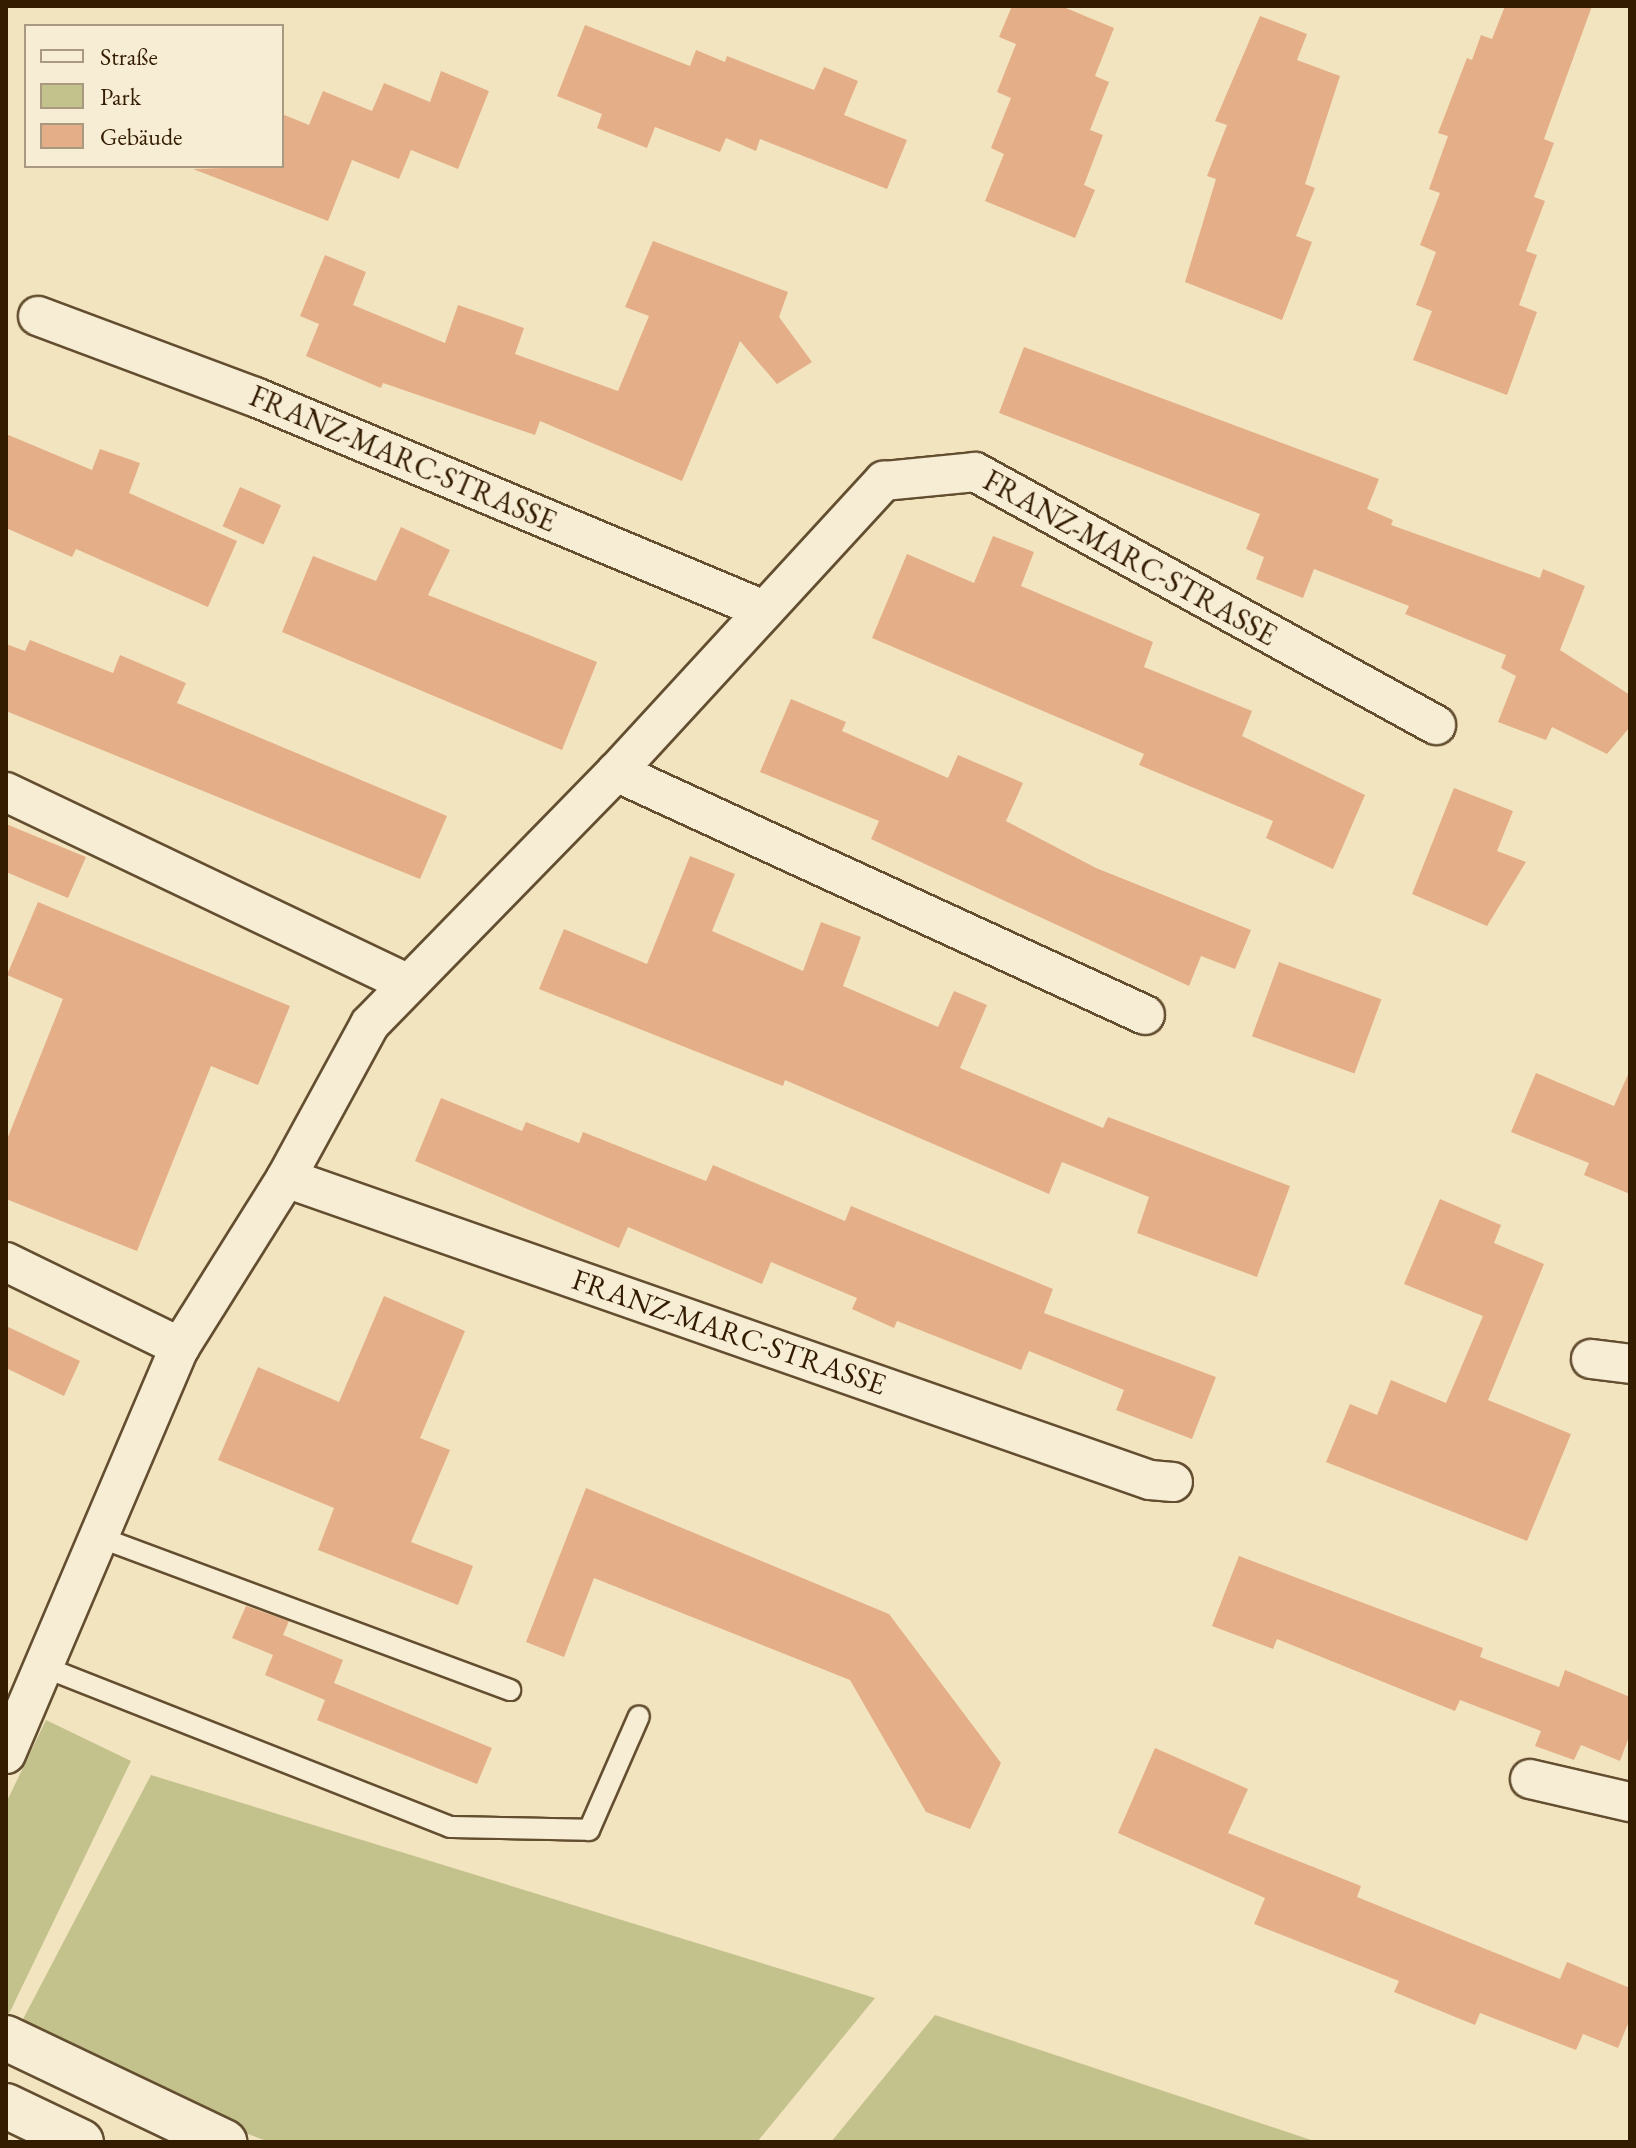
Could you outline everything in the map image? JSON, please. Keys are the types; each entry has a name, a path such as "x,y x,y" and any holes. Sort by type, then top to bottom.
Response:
{"street":[{"name":"FRANZ-MARC-STRASSE","path":"38,316 255,397 764,610"},
{"name":"FRANZ-MARC-STRASSE","path":"6,1754 96,1536 180,1347 286,1178 370,1024 405,982 616,772 884,481 975,472 1436,725"},
{"path":"616,772 1145,1015"},
{"path":"6,792 405,982"},
{"name":"FRANZ-MARC-STRASSE","path":"286,1178 1150,1480 1173,1482"},
{"path":"6,1262 180,1347"},
{"path":"1591,1359 1630,1364"},
{"path":"1530,1779 1630,1802"},
{"path":"6,2038 224,2142"},
{"path":"6,2106 81,2142"}],"lane":[{"path":"96,1536 510,1690"},
{"path":"44,1667 450,1827 589,1830 639,1716"}],"green space":[{"path":"46,1720 131,1761 6,2020 6,1803"},
{"path":"151,1775 875,1998 757,2142 269,2142 196,2114 21,2023"},
{"path":"935,2015 1317,2142 831,2142"}],"building":[{"path":"1012,6 1061,6 1114,28 1095,76 1109,82 1090,130 1103,135 1084,185 1095,190 1075,238 985,201 1004,154 991,148 1011,98 997,92 1016,44 999,37"},
{"path":"1505,6 1592,6 1544,139 1554,143 1534,197 1545,201 1526,251 1537,255 1519,305 1537,312 1507,395 1413,360 1432,311 1416,305 1436,252 1420,245 1440,193 1429,189 1448,136 1438,133 1467,58 1472,60 1481,35 1492,39"},
{"path":"1260,16 1307,34 1297,60 1340,76 1305,184 1315,188 1296,236 1312,242 1282,320 1185,282 1216,179 1207,176 1227,125 1215,121"},
{"path":"585,25 690,66 696,50 725,62 727,56 814,90 824,67 858,81 844,115 907,140 887,189 760,139 756,151 726,138 720,152 655,127 647,148 597,128 602,114 557,96"},
{"path":"441,71 489,91 458,169 411,150 399,179 352,160 328,221 193,169 284,168 284,115 309,125 323,91 372,111 384,83 430,102"},
{"path":"653,241 788,292 779,317 812,362 777,384 740,341 682,481 540,421 535,435 383,383 381,388 306,356 319,324 300,316 325,255 366,272 353,305 445,343 458,305 524,328 515,354 618,391 649,316 625,307"},
{"path":"1024,347 1379,479 1367,509 1393,520 1391,525 1540,578 1543,569 1585,586 1560,650 1630,695 1630,727 1607,754 1552,727 1546,740 1498,722 1516,676 1501,668 1506,655 1405,614 1409,606 1314,569 1303,598 1256,579 1264,557 1246,549 1260,514 999,413"},
{"path":"6,434 92,470 100,449 140,463 129,493 237,541 208,607 76,549 72,557 6,528"},
{"path":"240,487 281,505 264,545 223,526"},
{"path":"401,527 450,550 428,595 597,662 562,750 282,632 313,556 376,581"},
{"path":"993,536 1034,552 1021,586 1153,642 1144,667 1252,711 1242,736 1365,795 1333,869 1266,838 1273,821 1139,765 1144,754 872,638 907,554 974,583"},
{"path":"30,640 113,673 120,655 186,683 177,703 447,816 420,879 6,711 6,644 25,651"},
{"path":"791,699 846,722 842,731 948,778 958,755 1023,783 1006,821 1096,868 1251,930 1235,969 1201,956 1189,986 871,839 879,821 760,772"},
{"path":"1454,788 1513,811 1497,851 1526,862 1487,926 1412,894"},
{"path":"6,824 86,857 68,898 6,872"},
{"path":"690,856 735,874 712,931 803,971 821,922 861,937 843,986 938,1027 954,991 987,1005 960,1068 1103,1128 1108,1117 1290,1186 1257,1277 1137,1233 1149,1197 1062,1162 1049,1194 785,1080 783,1086 539,989 564,929 647,964"},
{"path":"38,902 290,1006 258,1085 211,1066 137,1251 6,1199 6,1142 63,999 7,975"},
{"path":"1279,962 1381,999 1354,1074 1252,1036"},
{"path":"1630,1070 1630,1194 1584,1175 1589,1163 1511,1132 1536,1073 1614,1106"},
{"path":"441,1098 522,1131 526,1122 579,1143 583,1132 706,1181 713,1165 845,1221 851,1206 1053,1289 1044,1313 1216,1377 1192,1439 1116,1410 1124,1390 1029,1351 1021,1370 897,1321 894,1328 852,1309 857,1298 771,1262 762,1284 628,1227 619,1248 415,1161"},
{"path":"1440,1199 1501,1225 1494,1243 1544,1264 1488,1400 1571,1434 1527,1541 1326,1462 1350,1404 1377,1415 1391,1380 1446,1403 1483,1316 1404,1284"},
{"path":"384,1296 465,1331 420,1438 450,1450 411,1542 473,1566 458,1605 318,1550 334,1508 218,1460 258,1367 339,1402"},
{"path":"6,1326 80,1361 64,1396 6,1368"},
{"path":"586,1488 889,1614 1001,1763 970,1829 926,1812 850,1680 594,1578 564,1657 526,1642"},
{"path":"1239,1556 1483,1648 1480,1657 1559,1687 1565,1670 1630,1697 1630,1734 1620,1761 1581,1745 1574,1760 1535,1746 1541,1731 1460,1700 1455,1711 1277,1639 1273,1649 1212,1626"},
{"path":"246,1606 289,1621 283,1635 343,1660 334,1683 492,1748 477,1784 317,1720 325,1700 265,1675 273,1655 232,1638"},
{"path":"1155,1748 1248,1789 1228,1833 1361,1886 1357,1897 1560,1979 1567,1962 1630,1988 1630,2019 1618,2048 1583,2034 1576,2050 1480,2013 1475,2025 1394,1992 1399,1981 1254,1924 1265,1898 1118,1833"}]}
